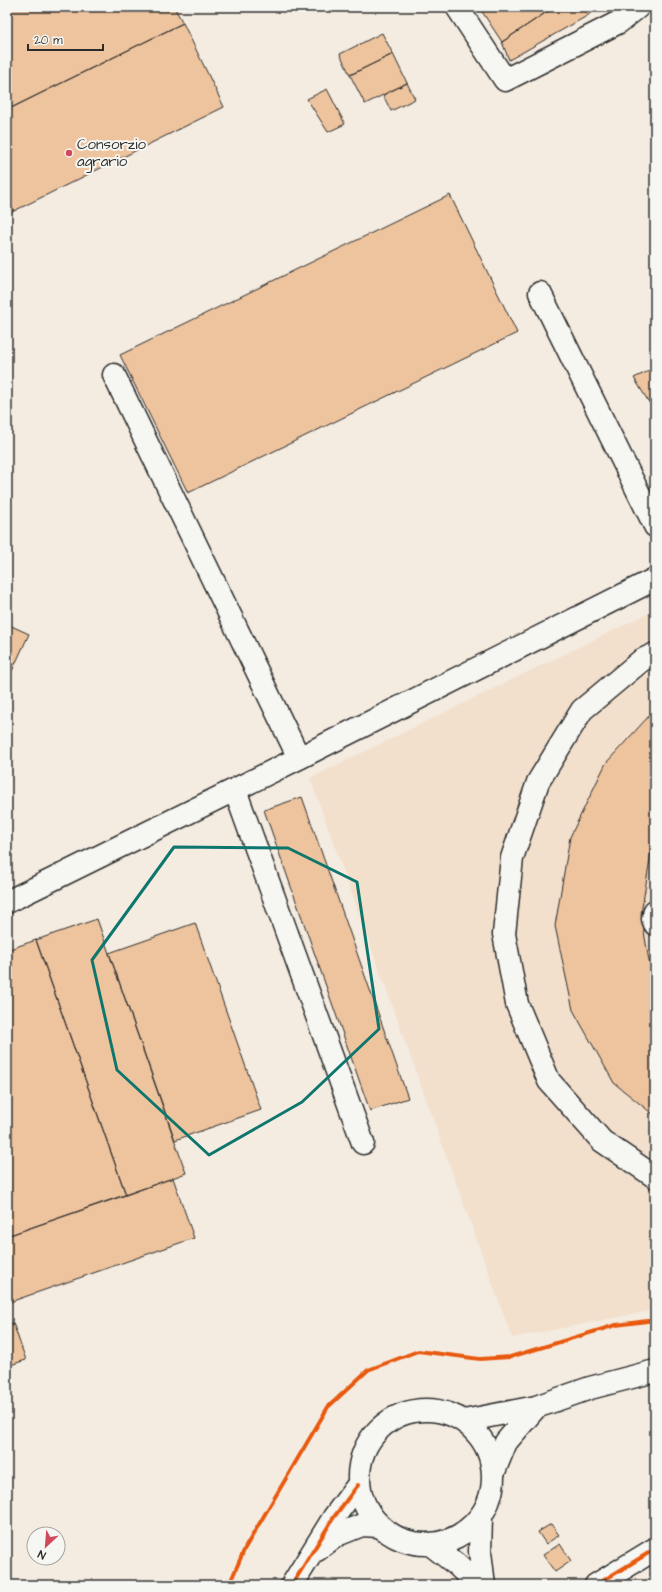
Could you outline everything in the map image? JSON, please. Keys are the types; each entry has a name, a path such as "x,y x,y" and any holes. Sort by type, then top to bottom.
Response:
{"main road":[{"path":"457,7 505,80 619,22 638,7"},
{"path":"540,293 655,526"},
{"path":"114,374 299,758"},
{"path":"7,902 235,790 655,579"},
{"path":"655,654 642,660 582,710 538,782 512,858 504,934 517,1004 550,1081 602,1140 655,1176"},
{"path":"235,790 363,1143"},
{"path":"655,911 653,919 655,924"},
{"path":"464,1421 536,1407 590,1388 655,1370"},
{"path":"493,1474 506,1442 536,1407"},
{"path":"419,1410 442,1412 464,1421 481,1437 492,1458 493,1474 489,1502 481,1518 459,1537 439,1544 417,1545 397,1538 379,1526 366,1508 358,1485 360,1466 366,1446 379,1429 397,1416 419,1410"},
{"path":"292,1585 334,1517 358,1485"},
{"path":"481,1518 480,1552 484,1585"},
{"path":"310,1555 337,1536 362,1525 379,1526"},
{"path":"430,1544 457,1565 478,1585"},
{"path":"596,1585 655,1549"}],"highlighted area":[{"path":"174,847 288,848 357,882 379,1029 302,1102 209,1155 117,1070 92,960"}],"shaded area":[{"path":"655,610 655,1310 512,1338 310,778"}],"building":[{"path":"7,7 174,7 183,23 7,110"},
{"path":"479,7 554,7 502,42"},
{"path":"554,7 598,7 587,16 509,60 502,42"},
{"name":"Consorzio agrario","path":"183,23 224,107 14,211 7,196 7,110"},
{"path":"382,33 393,54 350,75 340,54"},
{"path":"393,54 407,83 365,104 350,75"},
{"path":"407,83 415,99 391,111 383,95"},
{"path":"327,89 345,124 328,132 307,99"},
{"path":"450,195 517,333 188,493 120,355"},
{"path":"7,196 14,211 7,215"},
{"path":"655,368 655,402 650,404 634,378"},
{"path":"7,624 29,634 7,682"},
{"path":"655,712 655,848 651,853 641,914 649,961 655,976 655,1116 614,1083 573,1010 555,926 570,837 606,763 648,717"},
{"path":"302,797 408,1098 370,1111 264,810"},
{"path":"97,919 186,1173 126,1195 36,940"},
{"path":"195,923 261,1110 175,1140 109,953"},
{"path":"36,940 126,1195 7,1236 7,950"},
{"path":"173,1178 194,1238 7,1303 7,1236"},
{"path":"13,1323 26,1360 7,1366 7,1325"},
{"path":"551,1524 559,1535 546,1544 538,1532"},
{"path":"560,1544 571,1561 555,1572 543,1555"}],"cycle path":[{"path":"229,1585 245,1548 328,1407 368,1370 418,1351 480,1359 510,1357 616,1325 655,1320"},
{"path":"292,1585 334,1517 358,1485"},
{"path":"596,1585 655,1549"}],"place":[{"name":"Consorzio agrario","path":"69,153"}]}
